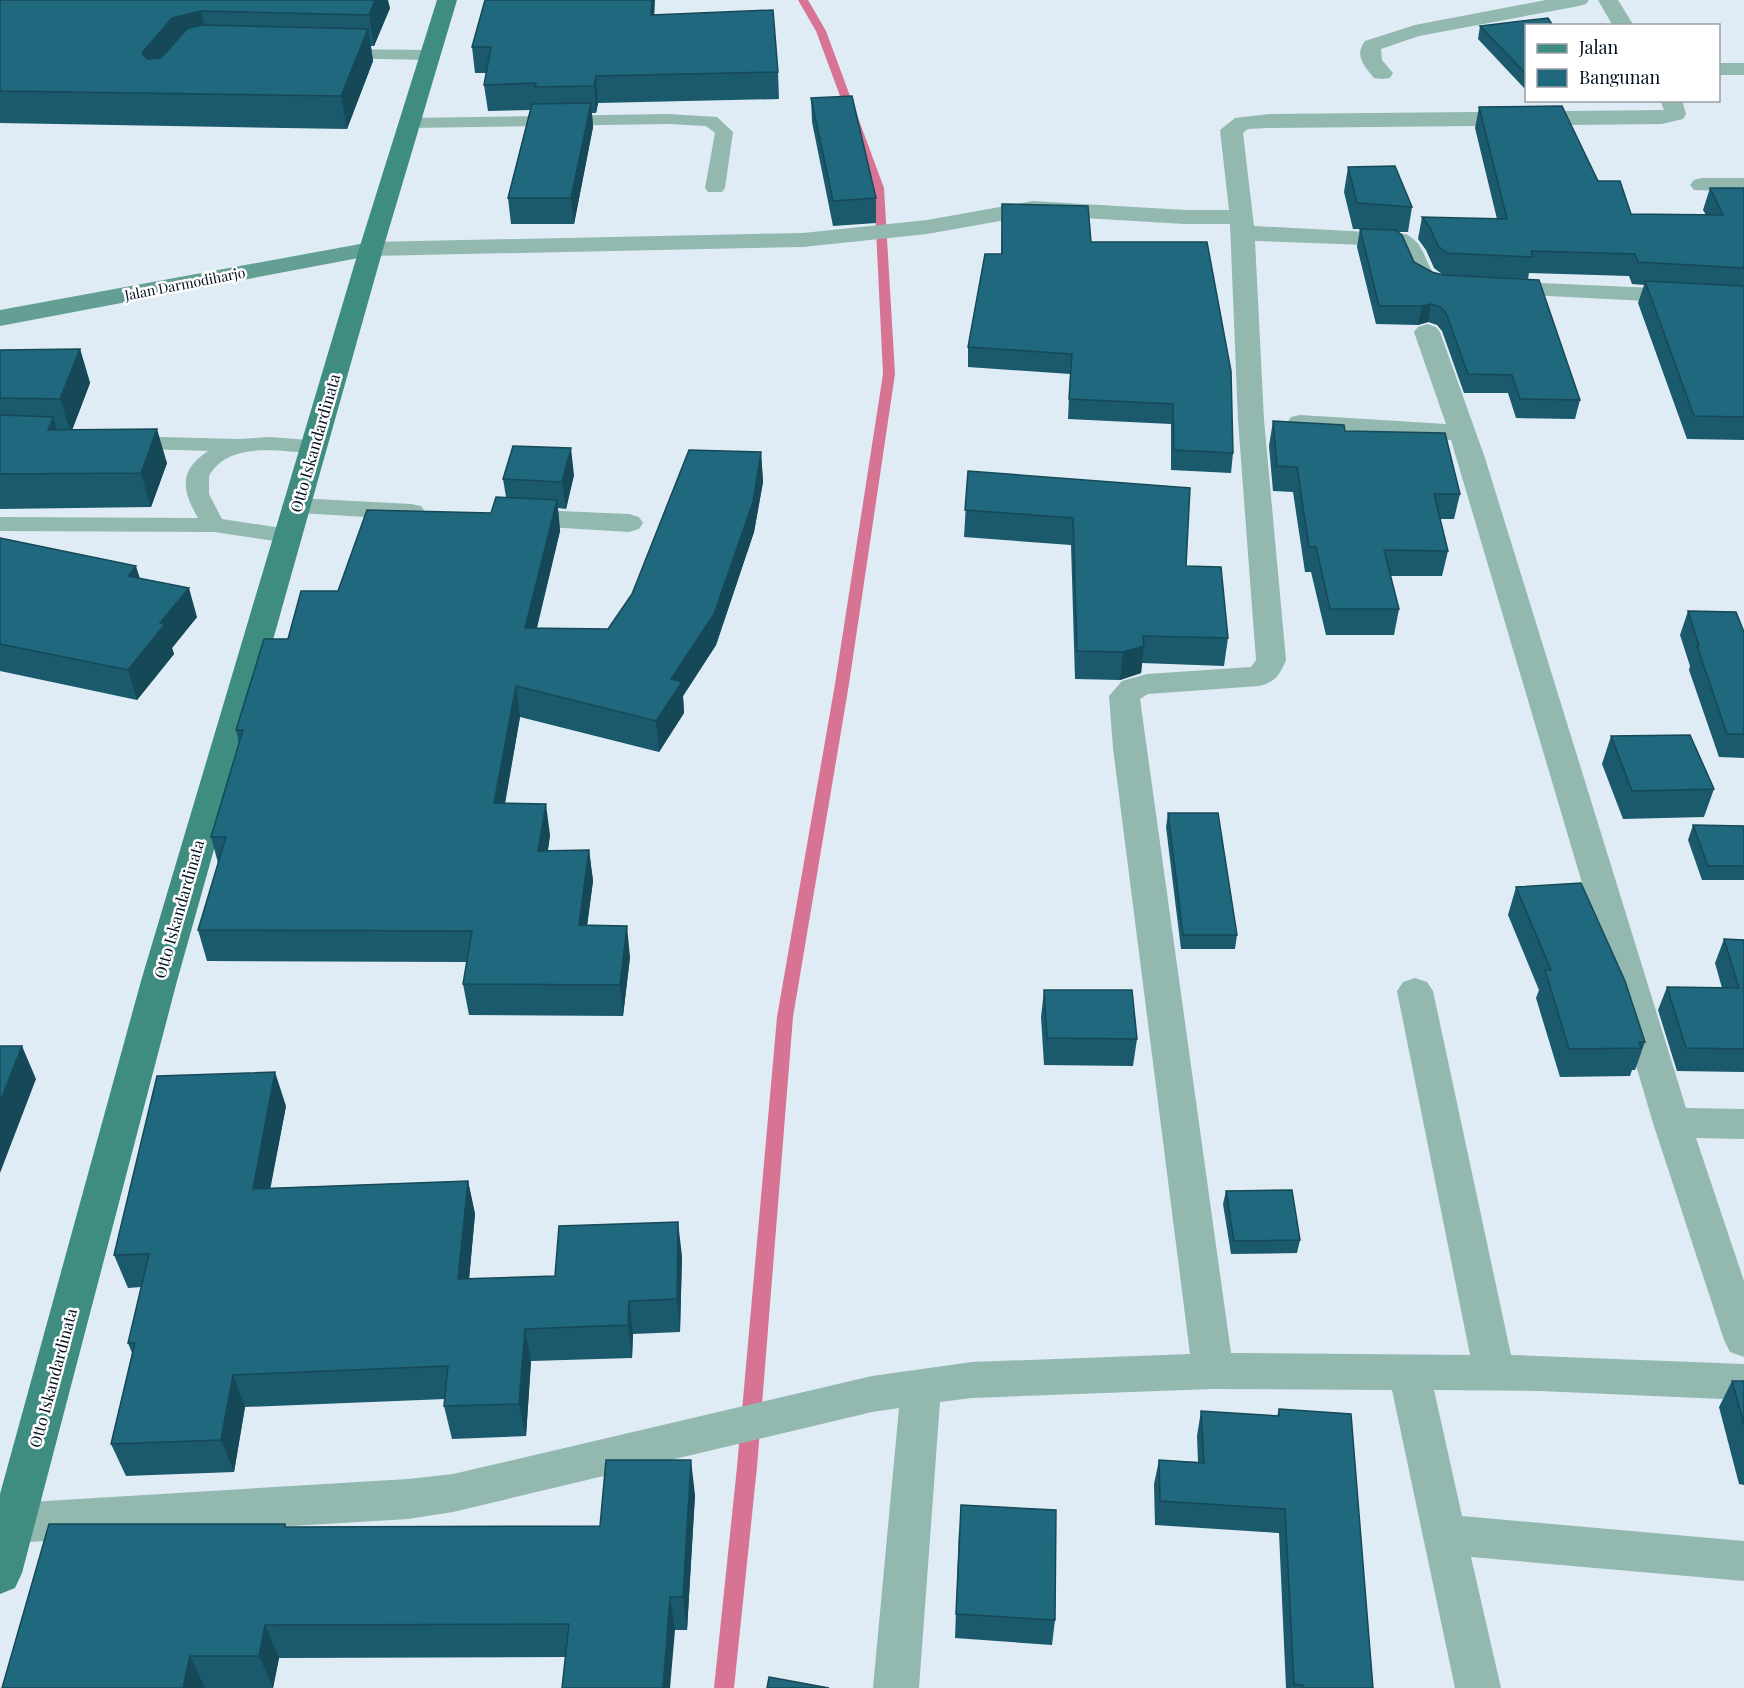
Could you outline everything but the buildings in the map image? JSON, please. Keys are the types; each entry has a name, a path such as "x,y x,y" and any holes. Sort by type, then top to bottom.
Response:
{"main road":[{"name":"Otto Iskandardinata","path":"0,1573 13,1523 13,1478 313,446 447,0"}],"street":[{"path":"1382,73 1370,59 1369,51 1372,45 1380,41 1415,31 1579,0"},
{"path":"1608,0 1623,24"},
{"path":"1720,69 1744,69"},
{"path":"1213,1371 1124,696 1133,688 1147,684 1259,676 1267,670 1271,651 1251,420 1242,225 1231,130 1243,123 1662,117 1673,116 1676,113 1672,102"},
{"path":"1702,185 1744,185"},
{"path":"371,249 751,243 927,227 1033,208 1185,217 1242,225 1397,239 1408,243 1413,250 1419,275 1426,282 1439,284 1744,299"},
{"name":"Jalan Darmodiharjo","path":"0,318 371,249"},
{"path":"1427,332 1462,433 1672,1123 1744,1340"},
{"path":"1251,420 1462,433"},
{"path":"292,521 439,513"},
{"path":"486,516 629,523"},
{"path":"1415,991 1494,1372"},
{"path":"1672,1123 1744,1124"},
{"path":"13,1523 408,1499 453,1494 872,1394 972,1380 1213,1371 1494,1372 1744,1382"},
{"path":"1409,1372 1478,1688"},
{"path":"896,1688 921,1387"},
{"path":"1445,1535 1744,1561"}],"lane":[{"path":"313,54 430,55"},
{"path":"409,123 668,119 711,121 724,132 715,188"},
{"path":"104,443 313,446"},
{"path":"214,525 200,500 196,483 198,473 217,455 242,445"},
{"path":"0,524 214,525 292,521"}],"waterway":[{"path":"724,1688 747,1467 785,1017 842,684 889,374 879,188 821,31 803,0"}]}
